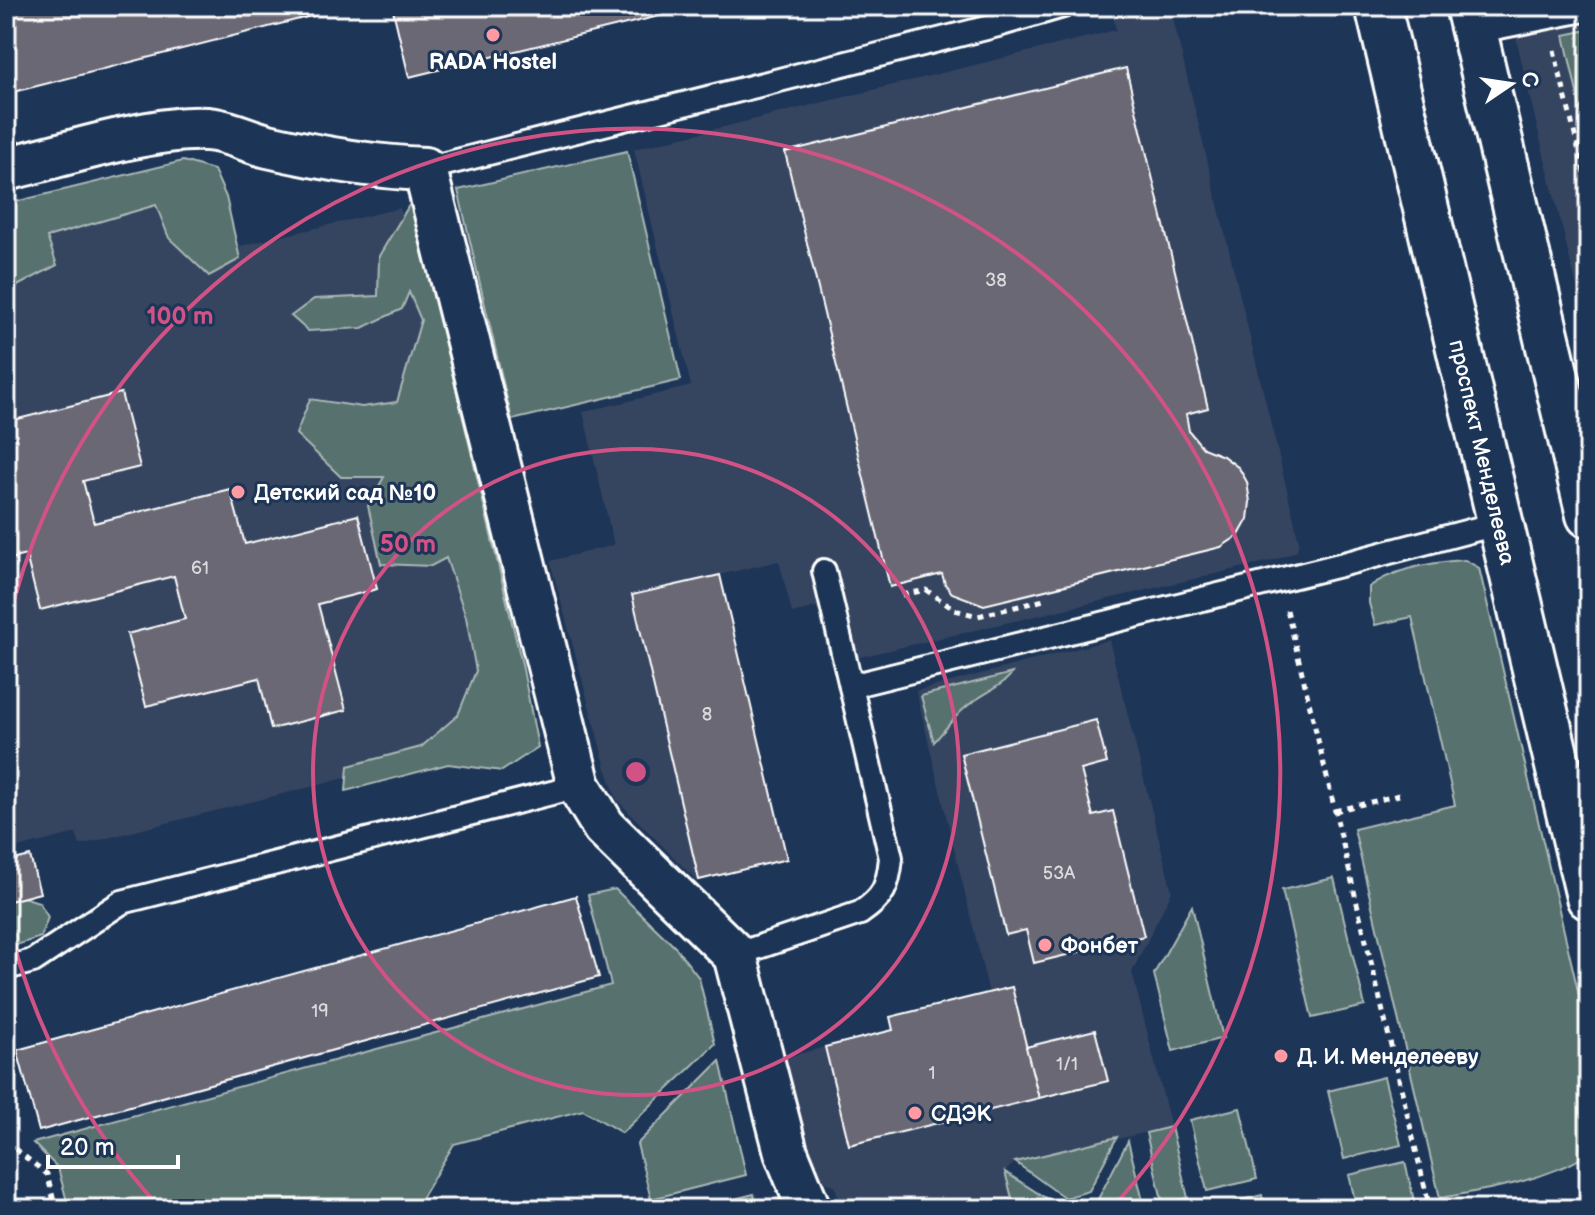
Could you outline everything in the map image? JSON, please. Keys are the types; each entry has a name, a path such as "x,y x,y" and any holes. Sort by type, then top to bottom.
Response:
{"main road":[{"name":"проспект Менделеева","path":"1378,6 1589,897"},
{"path":"1471,19 1589,515"}],"street":[{"path":"6,169 182,129 215,130 267,145 379,167 425,169 579,786 604,827 735,955 786,1152 809,1209"}],"lane":[{"path":"425,169 1063,6"},
{"path":"1471,19 1589,9"},
{"path":"851,686 1500,523"},
{"path":"735,955 860,913 878,901 889,882 891,858 824,571"},
{"path":"6,968 33,961 122,902 579,786"}],"path":[{"path":"1553,43 1589,192"},
{"path":"902,595 926,590 955,610 978,616 1055,598"},
{"path":"1284,597 1430,1209"},
{"path":"1335,811 1399,795"},
{"path":"6,1142 47,1174 56,1209"}],"shaded area":[{"path":"1111,6 1170,6 1294,519 1299,542 1297,551 1275,560 830,664 817,607 792,613 779,561 632,595 698,882 617,800 550,561 614,545 583,412 691,386 634,149 1116,30"},
{"path":"1509,6 1589,6 1589,337 1527,86"},
{"name":"Детский сад №10","path":"199,175 219,251 400,208 528,732 80,845 76,833 6,851 6,224"},
{"path":"1109,640 1172,891 1132,972 1171,1127 1015,1162 1005,1172 1015,1209 843,1209 834,1185 821,1181 809,1168 782,1058 825,1047 849,1145 1039,1098 1012,988 989,993 916,691"}],"green space":[{"path":"1588,30 1589,33 1589,146 1564,35"},
{"path":"627,151 681,380 512,420 458,190"},
{"path":"183,161 214,170 226,197 240,259 209,276 169,238 156,205 47,237 57,265 6,292 6,204"},
{"path":"411,202 522,664 538,747 502,771 448,764 346,791 348,766 421,747 458,715 476,671 466,617 446,558 431,566 381,564 368,506 384,477 341,477 296,434 310,399 362,407 397,402 421,320 409,292 402,309 362,328 308,331 291,316 314,299 378,296 379,256"},
{"path":"1465,560 1479,568 1589,1038 1589,1154 1535,1177 1440,1198 1354,829 1455,805 1412,617 1375,625 1369,603 1369,587 1403,571 1428,564"},
{"path":"1012,673 965,708 934,742 921,696"},
{"path":"1334,878 1365,1006 1312,1018 1282,890"},
{"path":"615,889 675,947 699,978 715,1044 622,1133 583,1110 454,1144 420,1200 381,1209 69,1209 58,1168 33,1143 611,985 588,895"},
{"path":"23,897 39,902 48,917 41,937 16,945 10,958 6,959 6,902"},
{"path":"1192,906 1223,1038 1173,1051 1154,974"},
{"path":"720,1061 746,1175 651,1199 637,1144"},
{"path":"1384,1077 1401,1145 1344,1159 1328,1091"},
{"path":"1240,1108 1257,1179 1207,1191 1190,1120"},
{"path":"1171,1127 1188,1198 1163,1204 1146,1133"},
{"path":"1117,1137 1089,1191 1065,1198 1015,1162"},
{"path":"1128,1141 1145,1209 1101,1209 1098,1199"},
{"path":"1405,1162 1415,1205 1399,1209 1357,1209 1349,1175"},
{"path":"1005,1172 1061,1208 1061,1209 1015,1209"},
{"path":"754,1194 757,1209 694,1209"},
{"path":"1262,1195 1265,1209 1210,1208"}],"building":[{"path":"6,6 317,6 319,14 6,94"},
{"path":"392,6 700,6 409,77"},
{"path":"1126,68 1208,408 1186,414 1189,431 1203,448 1223,456 1239,468 1247,482 1250,502 1248,519 1239,535 1221,547 984,605 952,593 942,574 890,587 785,152"},
{"path":"121,393 140,467 83,481 94,523 230,489 245,544 358,515 377,589 318,604 346,710 271,729 259,678 146,706 127,634 185,619 174,576 40,610 26,555 6,560 6,422"},
{"path":"720,575 787,859 699,880 632,595"},
{"path":"1096,720 1107,763 1081,770 1093,816 1113,811 1144,936 1034,963 1026,930 1006,935 961,754"},
{"path":"30,856 40,893 6,902 6,862"},
{"path":"576,896 599,977 39,1131 17,1050"},
{"path":"1012,987 1039,1098 849,1145 825,1047 893,1030 890,1017"},
{"path":"1095,1030 1108,1081 1039,1098 1026,1047"}],"place":[{"name":"RADA Hostel","path":"493,35"},
{"name":"Детский сад №10","path":"238,492"},
{"name":"Фонбет","path":"1045,945"},
{"name":"Д. И. Менделееву","path":"1281,1056"},
{"name":"СДЭК","path":"915,1113"}]}
